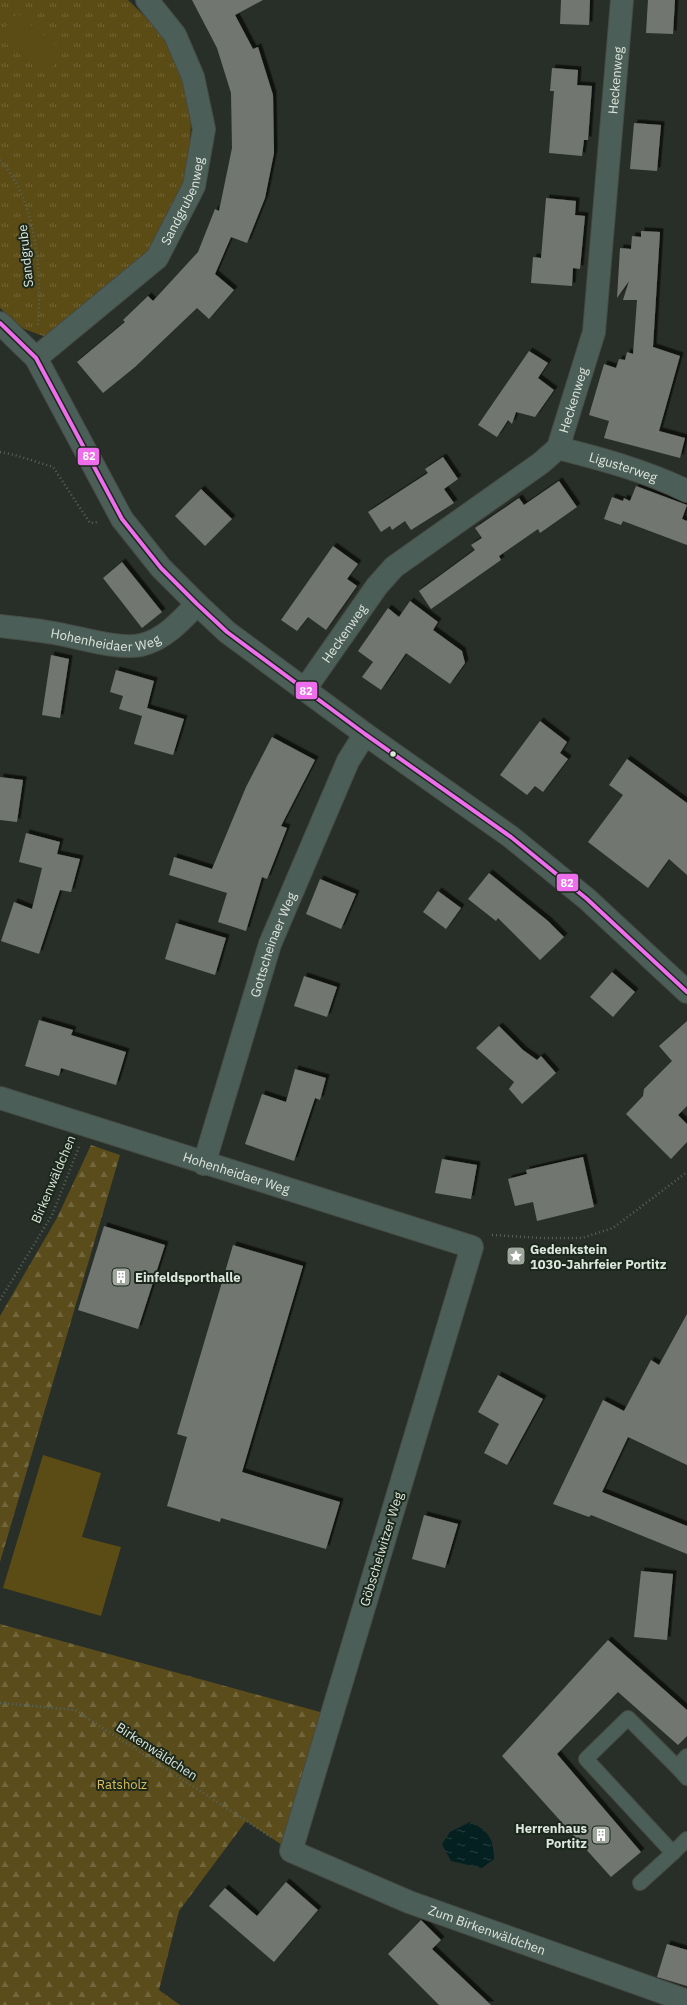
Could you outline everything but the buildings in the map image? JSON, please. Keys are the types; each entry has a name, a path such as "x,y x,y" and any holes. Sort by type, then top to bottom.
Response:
{"street":[{"name":"Sandgrubenweg","path":"36,358 157,258 194,186 204,129 194,77 175,34 147,0"},
{"name":"Heckenweg","path":"304,689 376,586 394,567 541,463 558,448 594,332 622,0"},
{"path":"0,323 36,358 122,519 161,568 197,604 226,632 365,734 511,836 587,899 687,992"},
{"name":"Ligusterweg","path":"558,448 603,459 668,482 687,491"},
{"name":"Hohenheidaer Weg","path":"0,626 52,632 128,647 143,644 160,637 197,604"},
{"name":"Gottscheinaer Weg","path":"204,1164 270,944 348,761 365,734"},
{"name":"Hohenheidaer Weg","path":"0,1098 204,1164 472,1247"},
{"name":"Göbschelwitzer Weg","path":"291,1851 472,1247"},
{"name":"Zum Birkenwäldchen","path":"291,1851 409,1902 687,2001"}],"lane":[{"path":"673,1853 586,1758 628,1718 687,1778"},
{"path":"677,1767 687,1756"},
{"path":"640,1883 687,1839"}],"path":[{"name":"Sandgrube","path":"0,160 9,169 31,214 38,268 40,303 36,358"},
{"path":"0,452 15,454 54,467 90,523 122,519"},
{"name":"Birkenwäldchen","path":"0,1300 52,1215 86,1126"},
{"path":"472,1247 492,1234 539,1238 582,1238 613,1228 661,1194 687,1172"},
{"name":"Birkenwäldchen","path":"0,1703 75,1710 291,1851"}],"green space":[{"path":"0,0 128,0 157,28 170,48 184,82 191,117 189,177 153,249 46,337 24,329 0,308"},
{"path":"17,13 64,52 46,75 0,39 0,34"},
{"path":"91,1145 120,1155 0,1562 0,1316 57,1218"},
{"path":"43,1455 101,1473 82,1537 121,1547 101,1616 3,1588"},
{"name":"Ratsholz","path":"0,1624 331,1715 291,1851 246,1821 179,1911 159,1990 180,2005 0,2005"}],"water":[{"path":"470,1822 486,1832 491,1840 494,1859 482,1868 451,1861 442,1844 450,1832"}],"transit line":[{"name":"82","path":"0,323 36,358 122,519 161,568 197,604 227,632 365,734 511,837 587,899 687,992"}],"place":[{"name":"Gedenkstein 1030-Jahrfeier Portitz","path":"516,1256"},
{"name":"Einfeldsporthalle","path":"121,1277"},
{"name":"Herrenhaus Portitz","path":"601,1835"}]}
